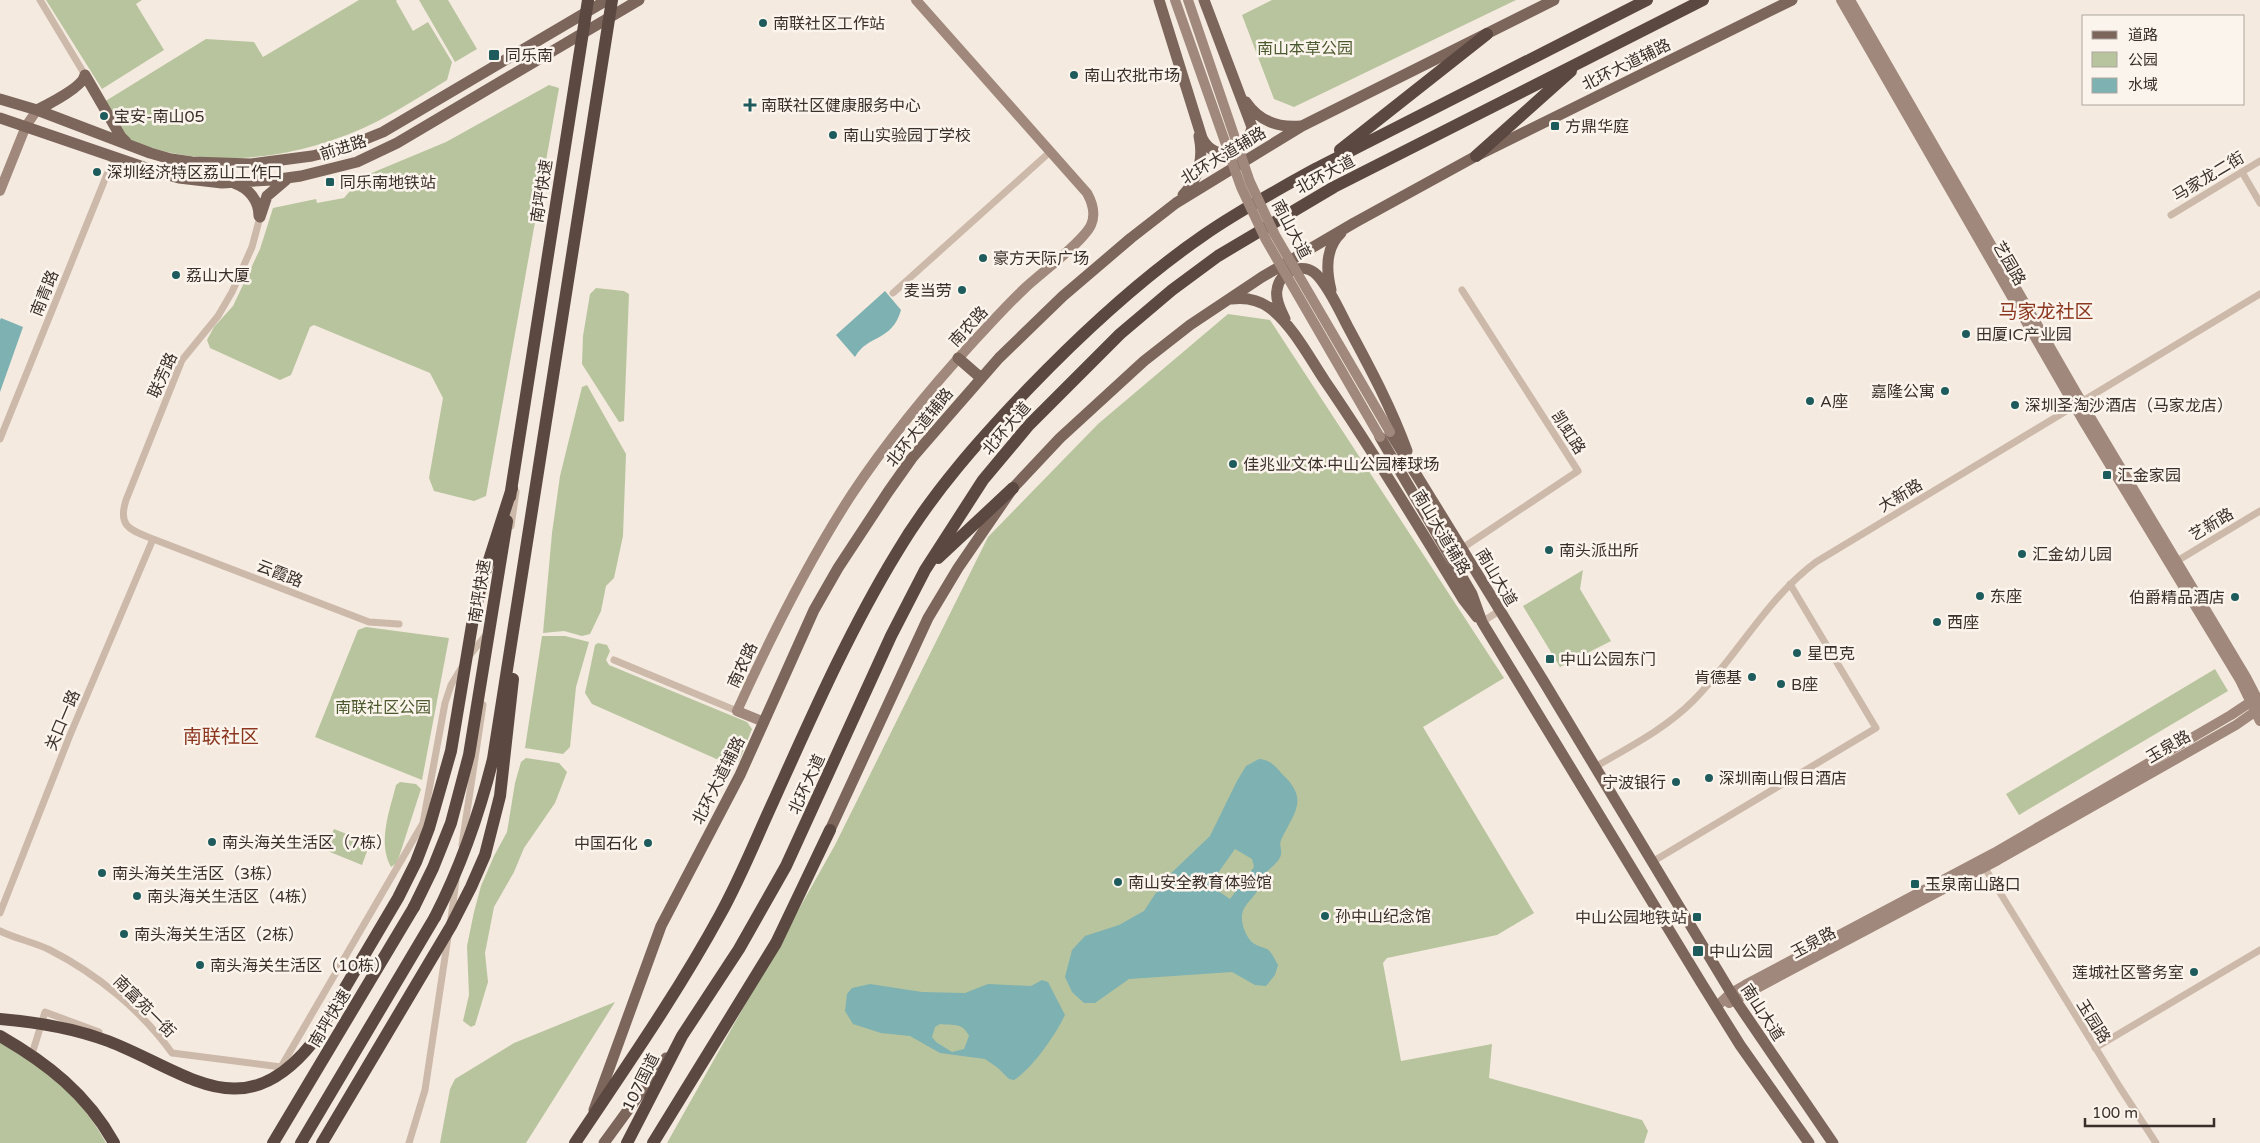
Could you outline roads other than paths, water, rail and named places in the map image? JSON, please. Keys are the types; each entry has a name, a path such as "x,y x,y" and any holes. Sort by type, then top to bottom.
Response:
{"highway":[{"name":"南坪快速","path":"272,1143 414,907 433,868 451,822 469,755 588,0"},
{"path":"301,1143 430,925 455,878 472,832 492,759 612,0"},
{"name":"北环大道","path":"575,1143 675,992 721,914 831,674 896,553 962,461 1009,408 1102,316 1156,270 1205,234 1266,196 1317,168 1647,0"},
{"name":"北环大道","path":"682,1036 739,949 786,866 891,636 925,570 983,480 1029,425 1120,334 1172,290 1218,256 1334,187 1702,0"},
{"path":"1317,168 1487,34"},
{"path":"1476,156 1585,58"},
{"path":"0,1019 49,1025 76,1031 136,1053 188,1078 229,1089 250,1088 268,1082 285,1072 300,1058 313,1042 393,907 416,862 442,789 458,716 473,619 492,545 512,488"},
{"path":"925,570 1013,488"},
{"path":"322,1143 446,934 472,886 485,855 500,796 505,762 511,710 514,627"},
{"path":"653,1143 776,943 830,830"},
{"path":"0,1036 32,1054 51,1068 82,1097 98,1117 114,1143"},
{"name":"107国道","path":"627,1143 682,1036"}],"main road":[{"name":"前进路","path":"0,99 36,110 171,159 190,162 251,164 284,161 341,149 402,121 607,0"},
{"name":"前进路","path":"0,118 161,173 187,179 233,183 290,178 356,162 396,143 639,0"},
{"path":"1159,0 1195,118 1201,146 1201,161 1198,174 1176,203"},
{"path":"1195,118 1206,144 1215,152 1223,153 1242,147 1248,141 1252,128 1204,0"},
{"name":"北环大道辅路","path":"590,1121 661,926 740,775 814,610 838,568 912,458 980,378 1063,296 1130,238 1176,203 1302,126 1554,0"},
{"name":"北环大道辅路","path":"830,830 928,618 958,568 1013,488 1060,438 1144,360 1227,300 1300,253 1354,223 1476,156 1792,0"},
{"path":"36,110 83,82 85,75"},
{"path":"85,75 120,137 130,145"},
{"path":"1239,90 1252,110 1268,122 1281,126 1302,126"},
{"path":"187,179 196,172 195,167 190,162"},
{"path":"215,182 210,180 207,172 210,166 216,163"},
{"path":"260,217 268,196 280,184 290,178"},
{"path":"233,183 246,190 252,196 257,204 260,217"},
{"path":"1334,301 1328,273 1329,252 1337,237 1354,223"},
{"path":"1293,334 1278,302 1277,289 1283,277 1296,269 1310,270 1322,281 1334,301"},
{"path":"1227,300 1244,297 1256,300 1269,307 1293,334"},
{"name":"南山大道辅路","path":"1334,301 1392,411 1416,474"},
{"name":"南山大道辅路","path":"1293,334 1388,475 1463,599 1482,622"},
{"path":"958,358 980,378"},
{"name":"南山大道","path":"1385,434 1416,474 1733,997 1833,1143"},
{"name":"南山大道","path":"1385,434 1405,480 1472,594 1482,622 1716,1007 1809,1143"},
{"path":"1405,480 1416,474"},
{"name":"北环大道","path":"604,1143 682,1036"}],"street":[{"path":"40,0 85,75"},
{"name":"南农路","path":"737,712 782,614 840,514 878,457 958,358 1025,288 1082,237 1092,223 1092,207 1086,193 916,0"},
{"name":"南山大道","path":"1175,0 1245,196 1266,240 1385,434"},
{"name":"南山大道","path":"1188,0 1250,182 1275,235 1385,434"},
{"name":"艺园路","path":"1841,0 2240,680 2257,705"},
{"name":"艺园路","path":"1850,0 2078,404 2177,561 2257,705"},
{"path":"409,1143 425,1090 574,97"},
{"path":"0,191 26,126 36,110"},
{"path":"893,293 1051,151"},
{"name":"南青路","path":"0,439 114,157"},
{"name":"马家龙二街","path":"2171,215 2260,161"},
{"path":"2242,172 2260,203"},
{"name":"联芳路","path":"153,539 131,529 124,522 123,514 126,500 182,360 218,316 232,292 252,247 260,217"},
{"name":"凯虹路","path":"1461,548 1578,472 1462,290"},
{"name":"大新路","path":"1595,767 1667,723 1694,700 1790,584 1826,556 2260,294"},
{"name":"艺新路","path":"2177,561 2260,511"},
{"name":"云霞路","path":"153,539 369,622 399,624"},
{"name":"关口一路","path":"0,913 70,735 153,539"},
{"path":"1652,862 1876,728 1790,584"},
{"path":"1482,622 1499,611"},
{"name":"南富苑一街","path":"0,931 50,950 86,970 135,1012 159,1036 172,1053 281,1067 423,823 445,703 452,685 470,655 496,621"},
{"name":"南农路","path":"614,660 764,722"},
{"name":"玉泉路","path":"1716,1007 1982,864 2257,705"},
{"name":"玉园路","path":"1982,864 2156,1143"},
{"path":"2095,1048 2260,950"},
{"path":"32,1054 45,1012 86,1026 166,1063 172,1053"}],"water":[{"path":"885,291 901,310 897,320 892,328 866,344 855,357 836,335"},
{"path":"1,318 23,327 0,392 0,320"},
{"path":"1259,759 1270,762 1296,792 1297,807 1281,840 1280,858 1264,875 1257,891 1242,915 1243,926 1250,940 1267,949 1275,959 1278,965 1275,975 1266,986 1255,985 1232,972 1129,979 1095,1003 1084,1003 1072,992 1065,977 1072,950 1085,936 1119,925 1144,911 1165,879 1210,836 1246,766","holes":["1235,849 1252,859 1254,867 1230,899 1214,888 1213,880"]},
{"path":"1042,980 1048,982 1065,1015 1043,1050 1028,1068 1014,1080 1009,1079 985,1059 940,1053 910,1036 881,1033 853,1024 845,1011 847,994 852,988 870,984 922,992 965,993 988,984 1031,986","holes":["940,1024 964,1028 969,1036 964,1049 952,1052 936,1042 932,1037 935,1027"]}],"place":[{"name":"南联社区工作站","path":"763,23"},
{"name":"同乐南","path":"494,55"},
{"name":"南山农批市场","path":"1074,75"},
{"name":"南联社区健康服务中心","path":"750,105"},
{"name":"宝安-南山05","path":"104,116"},
{"name":"方鼎华庭","path":"1555,126"},
{"name":"南山实验园丁学校","path":"833,135"},
{"name":"深圳经济特区荔山工作口","path":"97,172"},
{"name":"同乐南地铁站","path":"330,182"},
{"name":"豪方天际广场","path":"983,258"},
{"name":"荔山大厦","path":"176,275"},
{"name":"麦当劳","path":"962,290"},
{"name":"田厦IC产业园","path":"1966,334"},
{"name":"嘉隆公寓","path":"1945,391"},
{"name":"A座","path":"1810,401"},
{"name":"深圳圣淘沙酒店（马家龙店）","path":"2015,405"},
{"name":"佳兆业文体·中山公园棒球场","path":"1233,464"},
{"name":"汇金家园","path":"2107,475"},
{"name":"南头派出所","path":"1549,550"},
{"name":"汇金幼儿园","path":"2022,554"},
{"name":"东座","path":"1980,596"},
{"name":"伯爵精品酒店","path":"2235,597"},
{"name":"西座","path":"1937,622"},
{"name":"星巴克","path":"1797,653"},
{"name":"中山公园东门","path":"1550,659"},
{"name":"肯德基","path":"1752,677"},
{"name":"B座","path":"1781,684"},
{"name":"深圳南山假日酒店","path":"1709,778"},
{"name":"宁波银行","path":"1676,782"},
{"name":"南头海关生活区（7栋）","path":"212,842"},
{"name":"中国石化","path":"648,843"},
{"name":"南头海关生活区（3栋）","path":"102,873"},
{"name":"南山安全教育体验馆","path":"1118,882"},
{"name":"玉泉南山路口","path":"1915,884"},
{"name":"南头海关生活区（4栋）","path":"137,896"},
{"name":"孙中山纪念馆","path":"1325,916"},
{"name":"中山公园地铁站","path":"1697,917"},
{"name":"南头海关生活区（2栋）","path":"124,934"},
{"name":"中山公园","path":"1698,951"},
{"name":"南头海关生活区（10栋）","path":"200,965"},
{"name":"莲城社区警务室","path":"2194,972"}],"district":[{"name":"马家龙社区","path":"2046,311"},
{"name":"南联社区","path":"221,736"}],"park label":[{"name":"南山本草公园","path":"1305,48"},
{"name":"南联社区公园","path":"383,707"}]}
